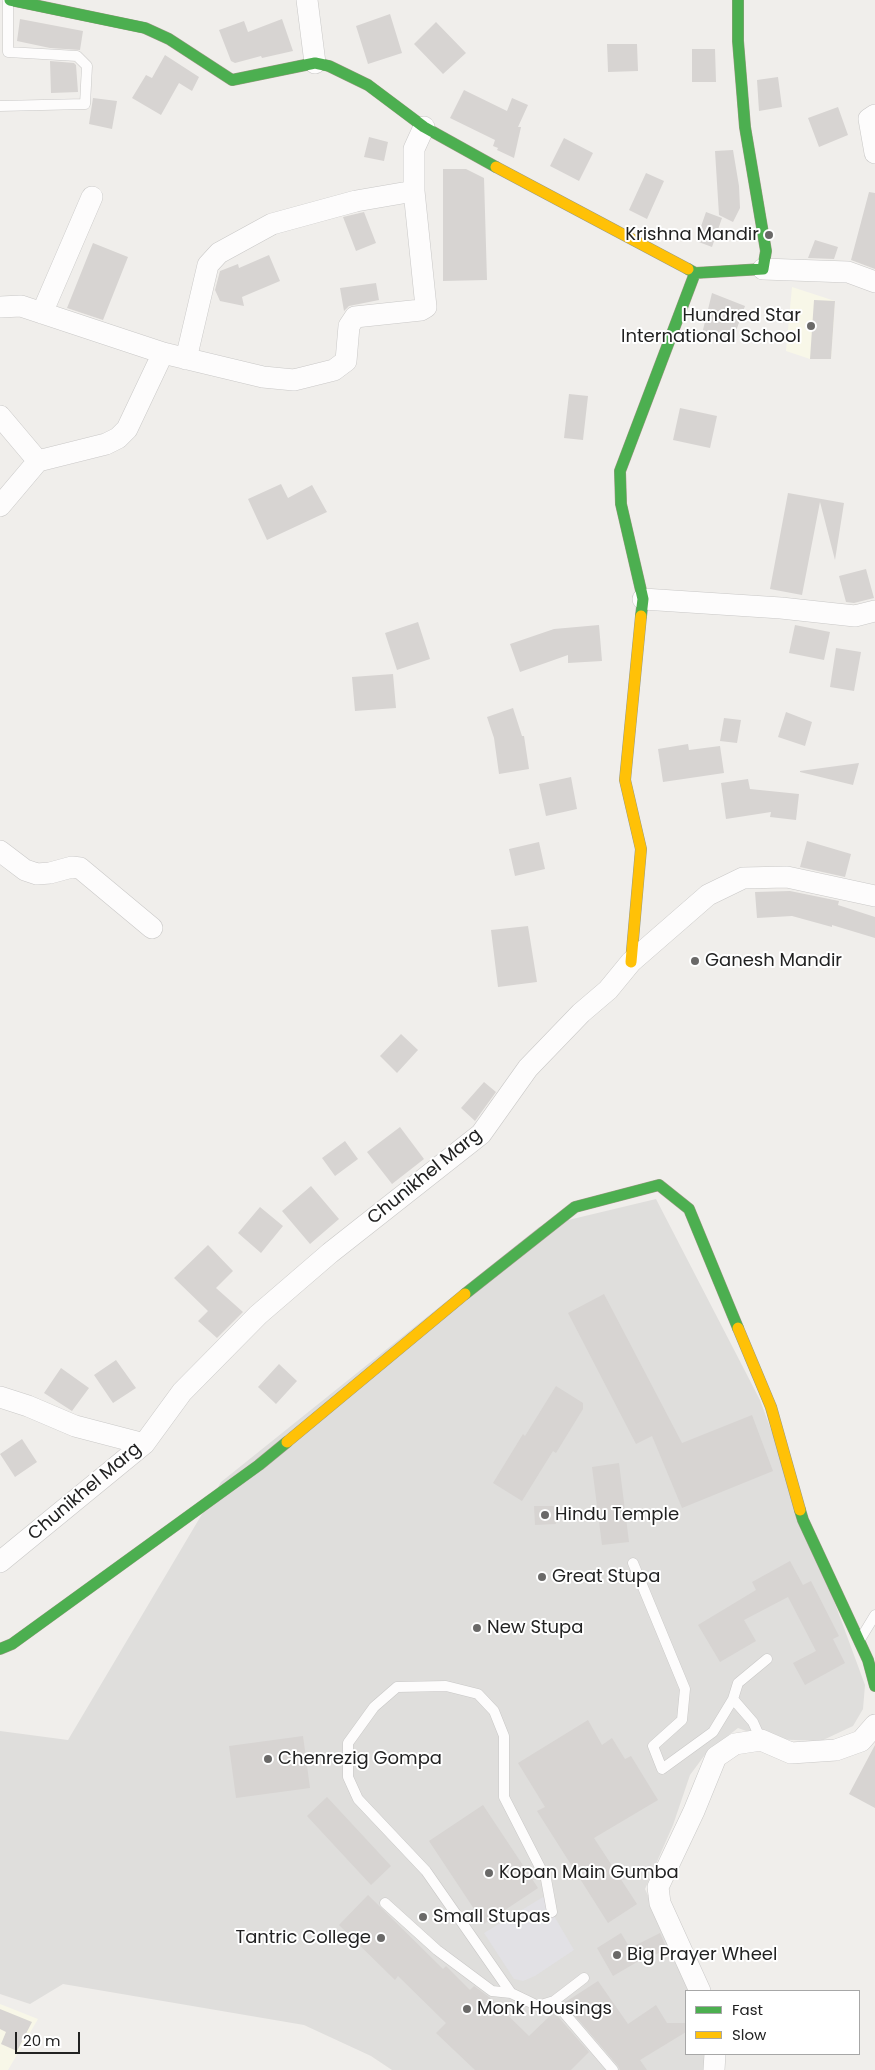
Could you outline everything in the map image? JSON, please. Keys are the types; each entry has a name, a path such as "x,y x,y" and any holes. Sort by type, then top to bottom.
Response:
{"street":[{"path":"9,0 146,28 168,39 232,80 315,63 329,66 368,86 424,127 462,149 695,273 763,270 848,272 875,282"},
{"path":"306,0 315,63"},
{"path":"738,0 738,41 746,127 766,251 763,270"},
{"path":"875,115 870,118 875,153"},
{"path":"0,307 21,306 163,353 273,379 294,380 334,370 346,361 348,326 355,317 421,310 426,307 414,191 414,149 424,127"},
{"path":"186,359 208,265 218,254 272,224 356,200 414,191"},
{"path":"42,312 92,196"},
{"path":"631,962 641,849 625,780 644,599 621,504 620,471 695,273"},
{"path":"0,506 38,461 106,444 118,438 127,428 163,353"},
{"path":"0,416 38,461"},
{"path":"644,599 781,608 855,616 875,611"},
{"path":"0,852 25,870 37,874 50,873 72,867 80,868 152,928"},
{"name":"Chunikhel Marg","path":"0,1562 144,1444 182,1392 258,1315 330,1253 481,1134 528,1068 581,1013 608,990 631,962 708,895 743,878 787,877 875,896"},
{"path":"0,1649 12,1644 259,1465 424,1327 575,1207 659,1186 689,1209 771,1407 804,1520 868,1660 875,1686"},
{"path":"0,1397 28,1406 75,1426 144,1444"},
{"path":"700,1990 660,1903 658,1887 694,1811 716,1757 735,1744 761,1740 791,1753 836,1750 861,1741 875,1725"},
{"path":"714,2070 715,2055"}],"lane":[{"path":"0,106 85,104 86,66 77,56 8,52 9,0"},
{"path":"633,1563 685,1689 682,1720 653,1746 662,1769 713,1732 734,1699 738,1682 767,1659"},
{"path":"859,1641 875,1615"},
{"path":"511,1993 426,1871 358,1799 348,1777 348,1743 374,1707 397,1687 420,1685 454,1688 478,1694 494,1711 504,1736 504,1797 546,1879 552,1912"},
{"path":"734,1699 753,1722 761,1740"},
{"path":"385,1903 437,1950 492,1991 511,1993 538,2006 554,2001 584,1978"},
{"path":"554,2001 612,2070"}],"shaded area":[{"name":"Hundred Star International School","path":"792,287 835,301 831,359 810,359 786,351"},
{"path":"656,1199 760,1400 865,1685 863,1709 853,1726 821,1741 768,1739 738,1728 707,1752 690,1775 673,1825 645,1889 691,1990 685,1990 685,2055 706,2055 706,2070 392,2070 371,2056 304,2025 63,1984 30,2004 0,1994 0,1731 68,1740 221,1482 539,1227"},
{"path":"543,1897 574,1950 535,1976 523,1981 514,1979 484,1933"},
{"path":"0,2004 38,2019 8,2070 0,2070"}],"building":[{"path":"390,14 402,53 368,64 356,26"},
{"path":"20,19 83,31 80,50 50,48 17,41"},
{"path":"282,19 293,51 262,58 261,56 235,63 231,61 219,30 244,21 248,32"},
{"path":"436,22 466,53 443,74 414,44"},
{"path":"607,44 637,44 638,71 608,72"},
{"path":"692,49 715,49 716,82 692,82"},
{"path":"165,55 199,77 192,91 179,83 161,115 132,98 146,75 152,78"},
{"path":"50,61 74,63 76,65 78,92 51,93"},
{"path":"778,77 782,107 759,111 757,80"},
{"path":"464,90 507,111 512,98 528,105 518,127 521,127 514,158 497,150 498,148 493,146 495,140 450,118"},
{"path":"93,98 117,101 112,129 89,124"},
{"path":"838,107 848,135 819,147 808,118"},
{"path":"369,137 388,142 384,161 364,157"},
{"path":"564,138 593,153 579,181 550,166"},
{"path":"733,150 739,186 740,208 733,222 719,215 715,151"},
{"path":"443,169 466,169 484,178 487,280 443,281"},
{"path":"646,173 664,181 647,219 629,210"},
{"path":"869,192 875,193 875,269 851,260"},
{"path":"364,212 376,243 356,251 343,217"},
{"path":"706,212 722,218 712,247 696,241"},
{"path":"815,240 838,247 834,259 808,258"},
{"path":"93,243 128,257 103,320 67,308"},
{"path":"269,255 280,281 242,297 244,306 220,301 215,290 220,271 238,264 239,268"},
{"path":"376,283 379,300 349,306 344,311 340,288"},
{"path":"712,293 745,306 732,342 702,334"},
{"path":"814,300 835,301 831,359 810,359"},
{"path":"569,394 588,396 583,440 564,438"},
{"path":"680,408 717,416 710,448 673,440"},
{"path":"281,484 288,498 312,485 327,512 267,540 248,499"},
{"path":"788,493 844,503 835,560 820,502 802,595 770,589"},
{"path":"866,569 874,598 854,603 846,602 839,576"},
{"path":"418,622 430,659 397,670 385,633"},
{"path":"599,625 602,661 568,663 568,655 520,672 510,644 554,629"},
{"path":"795,625 830,632 824,660 789,653"},
{"path":"836,648 861,652 854,691 830,687"},
{"path":"393,674 396,708 355,711 352,677"},
{"path":"513,708 522,736 524,736 529,769 499,774 494,738 487,717"},
{"path":"786,712 812,722 805,746 778,737"},
{"path":"724,718 741,720 737,743 720,741"},
{"path":"688,744 689,750 720,746 724,773 663,782 658,749"},
{"path":"859,763 853,785 800,772 800,771"},
{"path":"571,777 577,809 546,816 539,784"},
{"path":"748,779 750,789 799,794 796,820 770,817 771,812 726,819 721,783"},
{"path":"807,841 851,854 845,877 800,867"},
{"path":"539,842 545,869 515,876 509,849"},
{"path":"790,891 839,901 838,905 875,917 875,938 832,925 832,927 792,916 757,918 755,892"},
{"path":"528,926 537,982 498,987 491,930"},
{"path":"401,1034 418,1050 397,1073 380,1056"},
{"path":"484,1082 496,1092 475,1121 461,1108"},
{"path":"400,1127 424,1159 392,1184 367,1152"},
{"path":"345,1141 358,1159 335,1176 322,1158"},
{"path":"311,1186 339,1219 310,1244 282,1211"},
{"path":"260,1207 283,1226 261,1253 238,1233"},
{"path":"208,1245 233,1271 216,1288 243,1312 217,1338 198,1321 208,1311 174,1278"},
{"path":"604,1294 682,1443 752,1415 773,1471 682,1508 652,1436 636,1444 568,1313"},
{"path":"116,1360 136,1388 113,1403 94,1375"},
{"path":"279,1364 297,1381 276,1404 258,1387"},
{"path":"61,1368 89,1388 72,1411 44,1393"},
{"path":"556,1386 583,1403 583,1409 556,1453 553,1451 522,1501 493,1483 523,1434 525,1436"},
{"path":"22,1439 37,1462 15,1477 0,1454"},
{"path":"619,1463 629,1542 602,1545 592,1467"},
{"name":"Hindu Temple","path":"534,1506 554,1506 556,1524 535,1525"},
{"path":"790,1561 803,1585 811,1581 839,1636 833,1639 845,1663 805,1685 793,1663 816,1651 788,1597 744,1620 756,1641 720,1662 698,1625 756,1590 752,1582"},
{"path":"588,1720 602,1745 612,1738 625,1759 631,1756 658,1800 594,1838 637,1904 608,1923 537,1811 545,1807 518,1763"},
{"name":"Chenrezig Gompa","path":"303,1736 310,1788 236,1798 229,1746"},
{"path":"875,1745 875,1808 849,1794"},
{"path":"327,1797 391,1866 371,1885 307,1816"},
{"name":"Kopan Main Gumba","path":"483,1805 538,1888 484,1924 429,1841"},
{"path":"368,1895 443,1969 446,1966 470,1990 474,1986 489,1997 529,2036 554,2012 589,2052 571,2070 475,2070 436,2033 446,2023 398,1976 395,1980 339,1925"},
{"name":"Big Prayer Wheel","path":"621,1933 630,1948 660,1933 667,1949 644,1960 644,1958 613,1976 597,1948"},
{"path":"598,1981 628,2024 656,2005 667,2023 685,2023 685,2033 640,2060 647,2070 620,2070 564,2003"},
{"path":"0,2009 32,2022 17,2051 1,2044 6,2032 0,2029"}],"traffic: fast":[{"path":"10,0 145,28 169,39 232,80 315,63 329,66 368,85 424,127 496,167"},
{"path":"688,269 695,273 763,269 766,251 745,127 738,41 738,0"},
{"path":"641,616 643,599 621,504 620,471 695,273"},
{"path":"465,1294 575,1207 659,1185 689,1209 738,1328"},
{"path":"0,1649 12,1644 259,1465 287,1442"},
{"path":"800,1510 868,1660 875,1686"}],"traffic: slow":[{"path":"496,167 688,269"},
{"path":"631,962 641,849 625,780 641,616"},
{"path":"287,1442 465,1294"},
{"path":"738,1328 771,1407 800,1510"}],"place":[{"name":"Krishna Mandir","path":"769,235"},
{"name":"Hundred Star International School","path":"811,326"},
{"name":"Ganesh Mandir","path":"695,961"},
{"name":"Hindu Temple","path":"545,1515"},
{"name":"Great Stupa","path":"542,1577"},
{"name":"New Stupa","path":"477,1628"},
{"name":"Chenrezig Gompa","path":"268,1759"},
{"name":"Kopan Main Gumba","path":"489,1873"},
{"name":"Small Stupas","path":"423,1917"},
{"name":"Tantric College","path":"381,1938"},
{"name":"Big Prayer Wheel","path":"617,1955"},
{"name":"Monk Housings","path":"467,2009"}]}
